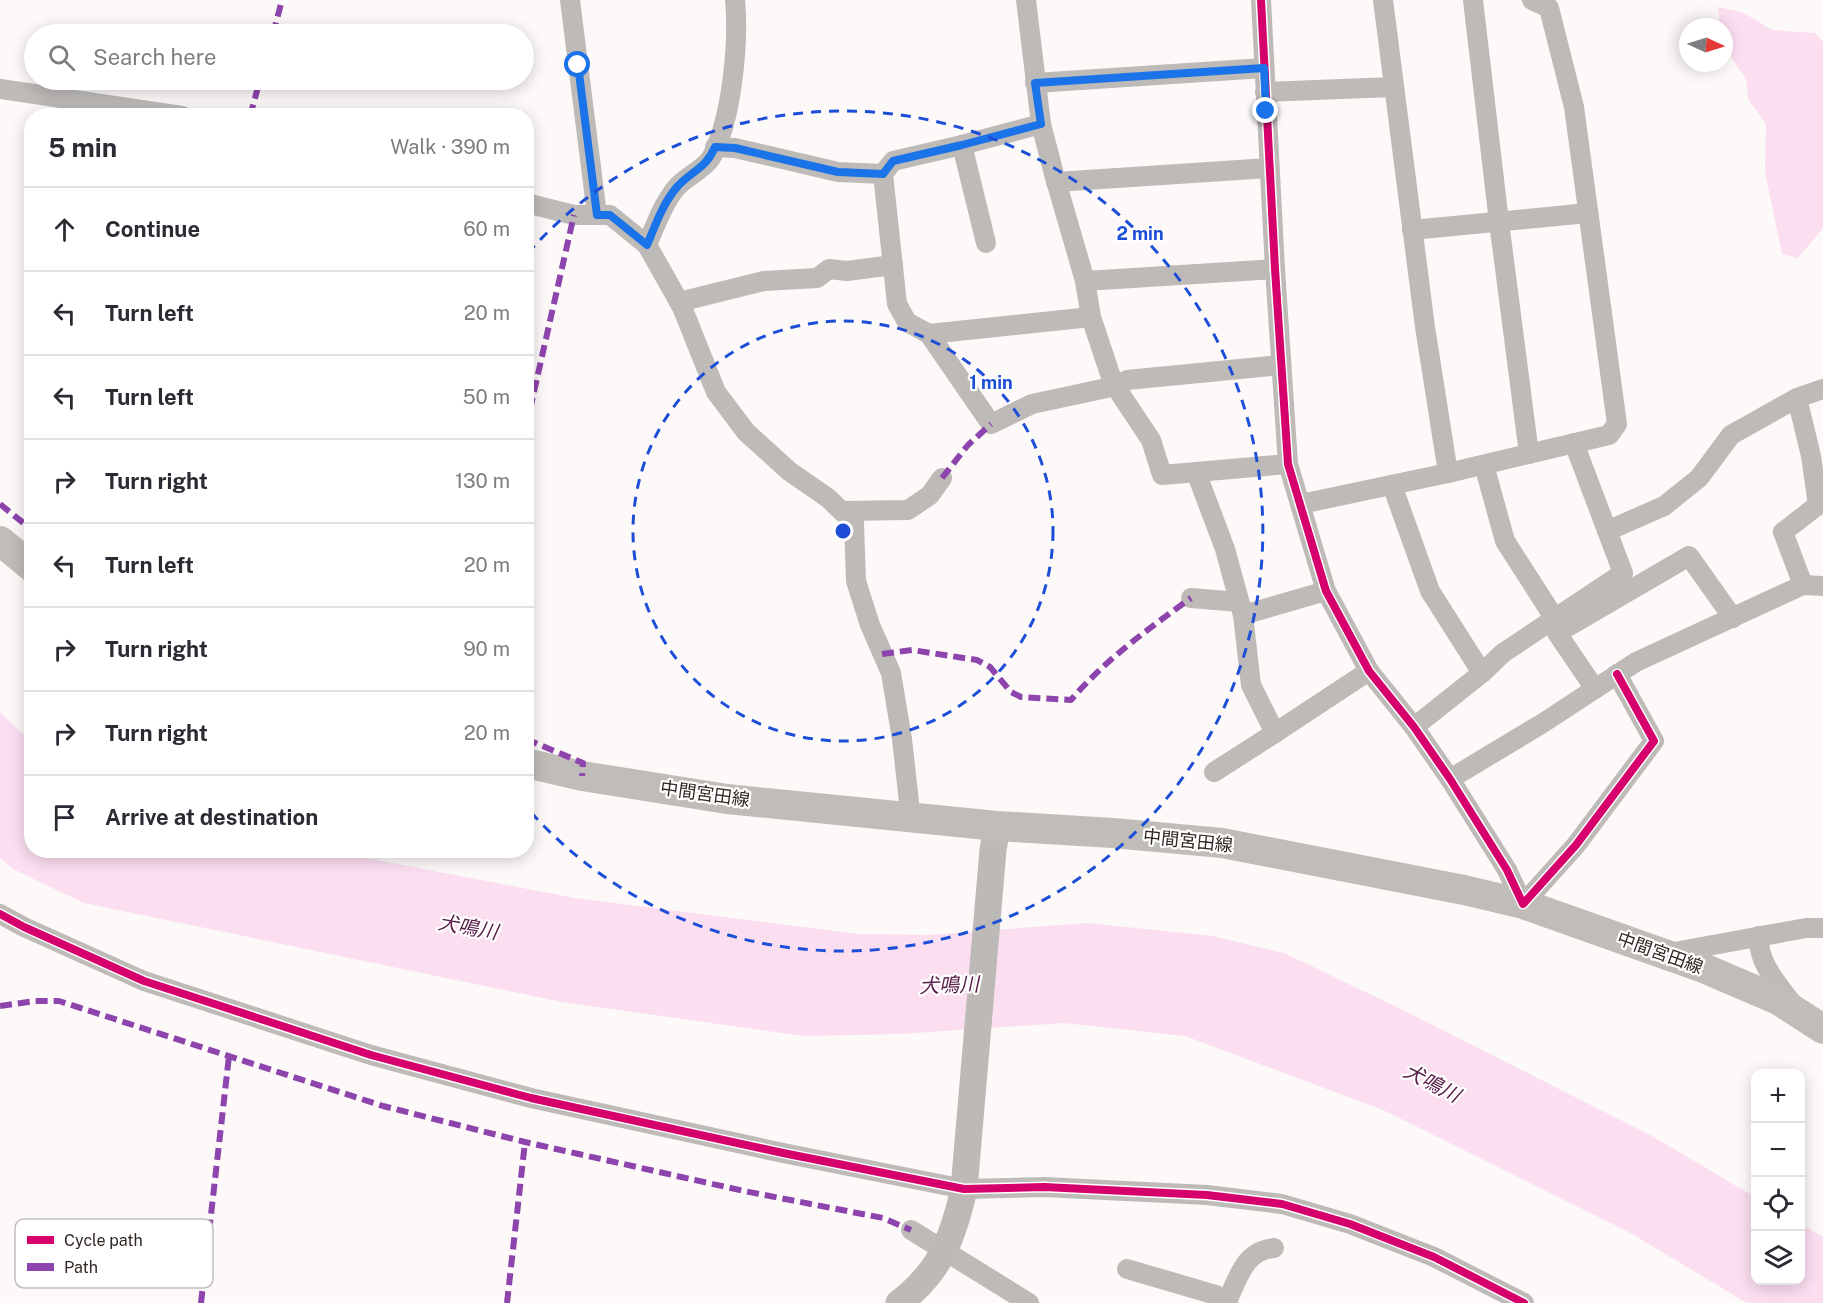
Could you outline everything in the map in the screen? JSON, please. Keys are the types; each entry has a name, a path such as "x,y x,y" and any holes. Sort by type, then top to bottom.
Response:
{"main road":[{"path":"0,541 24,560"},
{"name":"中間宮田線","path":"534,765 582,777 727,799 908,815 995,838 1113,833 1222,843 1464,890 1523,904 1701,968 1778,1000 1811,1022"}],"street":[{"path":"570,0 597,215"},
{"path":"647,245 676,187 710,159 724,123 732,77 737,26 735,0"},
{"path":"1026,0 1041,124 1085,281 1091,317 1116,386 1151,440 1162,475 1288,464"},
{"path":"1261,0 1288,464 1326,591 1369,670 1414,727 1450,779 1507,870 1523,904 1576,845 1654,741 1617,674"},
{"path":"1383,0 1425,327 1448,474"},
{"path":"1473,0 1529,454"},
{"path":"1301,504 1448,474 1609,435 1617,424 1574,107 1549,8 1532,0"},
{"path":"1035,83 1264,68"},
{"path":"1265,92 1393,87"},
{"path":"0,88 130,108"},
{"path":"1041,124 893,161 883,174 897,304 907,322 929,334 991,424 1032,404 1116,386 1127,380 1281,365"},
{"path":"962,145 986,243"},
{"path":"715,147 735,148 838,172 883,174"},
{"path":"1056,182 1269,168"},
{"path":"534,204 574,215 610,215 647,245 679,302 716,392 746,432 789,471 828,498 854,523 856,581 870,625 891,673 902,739 909,802 908,815"},
{"path":"1412,230 1588,213"},
{"path":"679,302 764,281 817,278 829,269 847,271 893,265"},
{"path":"1085,281 1275,269"},
{"path":"929,334 1091,317"},
{"path":"1607,531 1664,506 1699,478 1731,435 1797,398 1823,389"},
{"path":"1797,398 1811,456 1818,505 1784,532 1803,585"},
{"path":"1414,727 1482,673 1503,653 1623,573 1574,443"},
{"path":"1484,465 1505,542 1555,619"},
{"path":"1196,472 1225,549 1241,608 1251,685 1275,733"},
{"path":"843,511 908,510 930,495 942,478"},
{"path":"1392,485 1430,591 1482,673"},
{"path":"1595,689 1557,633 1689,556 1732,618"},
{"path":"1450,779 1635,662 1803,585 1823,586"},
{"path":"1191,598 1241,608 1326,591"},
{"path":"1214,772 1369,670"},
{"path":"899,1303 913,1292 933,1270 945,1252 956,1222 966,1179 995,838"},
{"path":"0,914 144,981 371,1055 531,1098 783,1153 966,1179 1056,1187 1207,1194 1282,1204 1350,1224 1434,1257 1524,1303"},
{"path":"1661,954 1806,928 1823,928"},
{"path":"1759,936 1758,946 1761,957 1811,1022"},
{"path":"911,1230 1029,1303"},
{"path":"1127,1269 1216,1295 1228,1302 1249,1258 1261,1249 1274,1248"}],"water":[{"path":"1718,7 1744,13 1772,30 1815,33 1823,41 1823,228 1798,258 1782,254 1765,172 1766,124 1748,99 1746,79 1733,60 1733,18 1719,18"},
{"name":"犬鳴川","path":"0,712 24,735 24,858 366,858 575,898 858,934 928,935 1087,923 1213,936 1284,953 1405,1011 1652,1136 1751,1195 1751,1285 1805,1285 1805,1226 1823,1237 1823,1303 1747,1303 1627,1231 1383,1110 1185,1036 1064,1023 900,1034 803,1036 562,1002 84,903 13,869 0,858"}],"marked path":[{"path":"276,24 282,0"},
{"path":"252,108 257,90"},
{"path":"534,392 574,215"},
{"path":"942,478 968,445 991,424"},
{"path":"0,504 24,524"},
{"path":"882,654 912,650 977,660 990,667 1011,692 1021,697 1071,700 1113,658 1191,598"},
{"path":"534,742 583,763 582,776"},
{"path":"0,1006 35,1001 59,1001 383,1106 525,1142 744,1191 883,1218 911,1230"},
{"path":"211,1219 229,1056"},
{"path":"507,1303 525,1142"},
{"path":"201,1303 203,1288"}],"cycle path":[{"path":"1261,0 1288,464 1326,591 1369,671 1414,727 1450,779 1507,870 1523,904 1576,845 1654,741 1617,674"},
{"path":"0,914 144,981 371,1055 531,1098 783,1153 964,1189 1044,1187 1207,1195 1282,1204 1350,1224 1434,1257 1524,1303"}],"route":[{"path":"578,65 597,215 610,215 647,245 676,187 710,159 715,147 735,148 838,172 883,174 893,161 1041,124 1035,83 1264,68 1266,111"}]}
